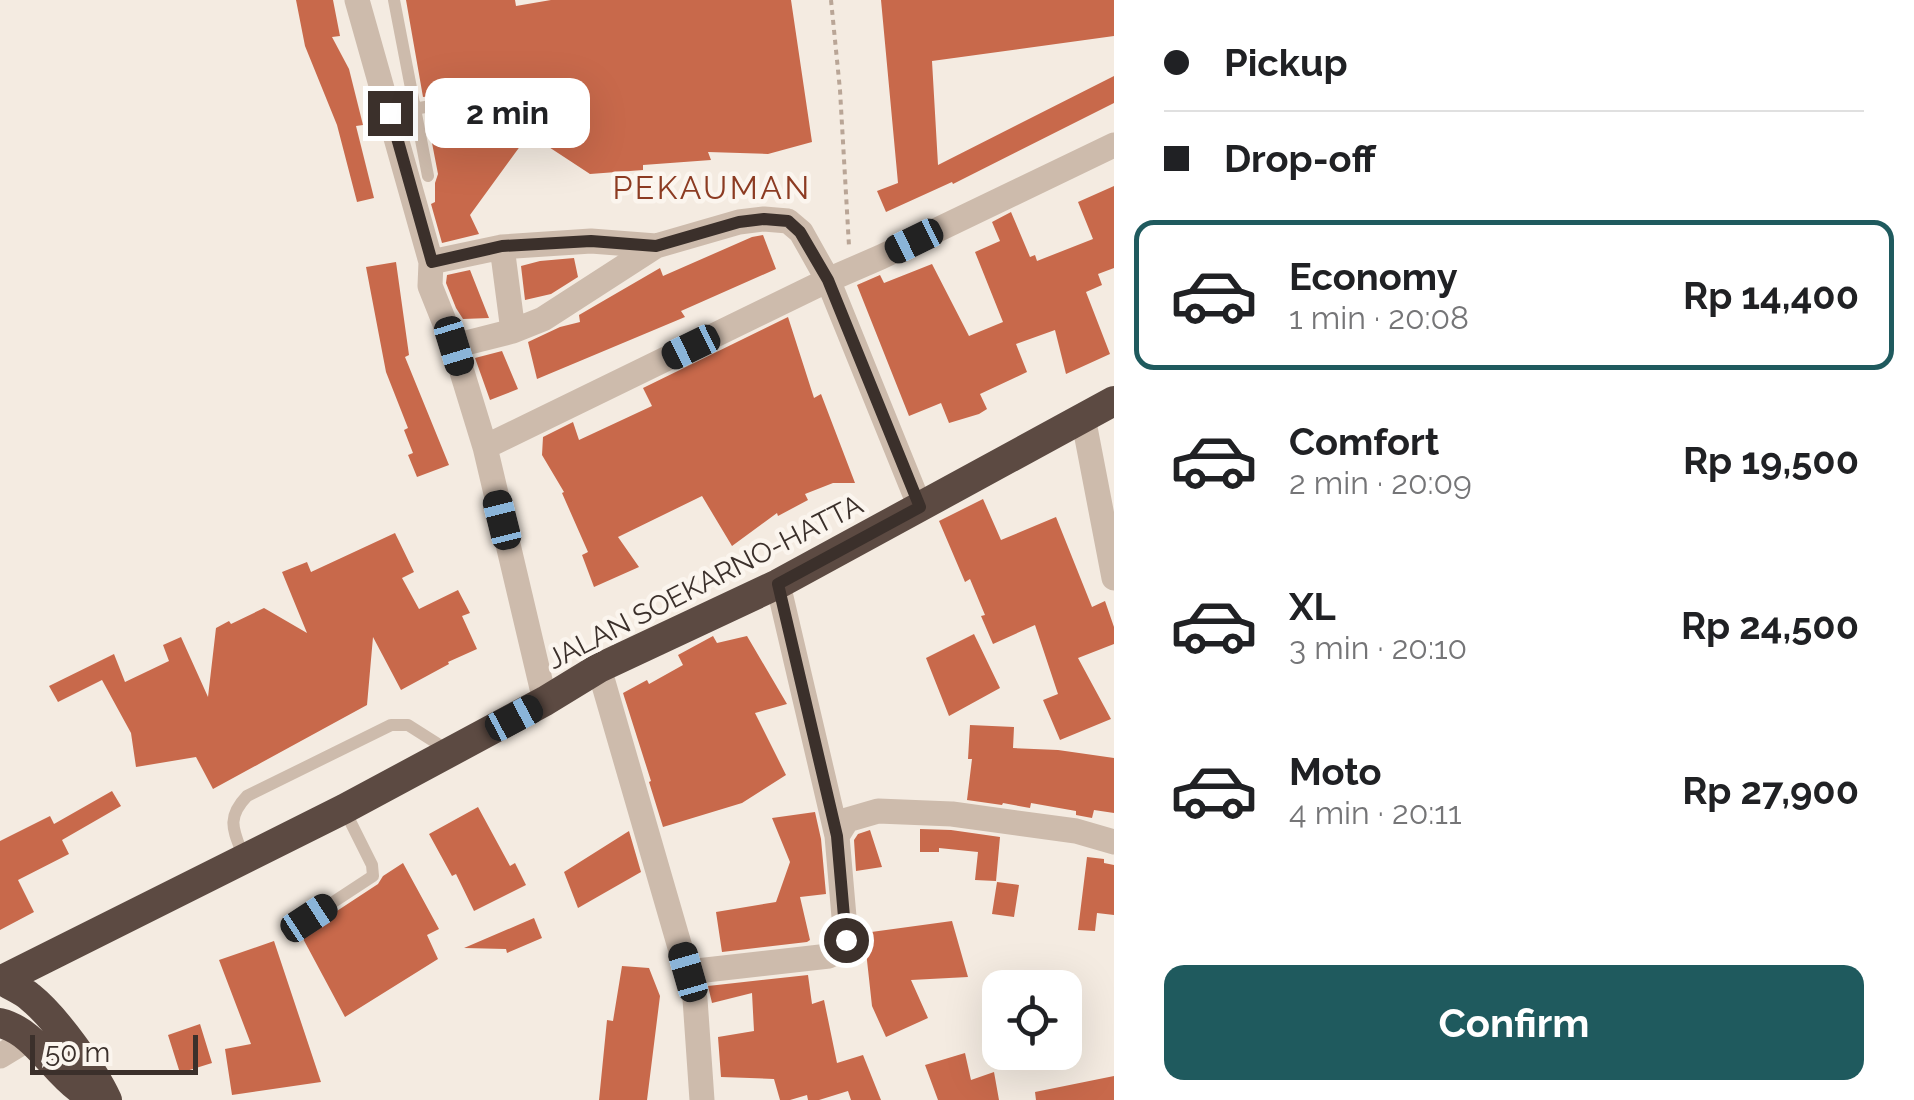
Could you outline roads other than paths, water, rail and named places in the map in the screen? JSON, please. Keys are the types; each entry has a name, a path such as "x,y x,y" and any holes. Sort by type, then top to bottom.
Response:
{"highway":[{"name":"JALAN SOEKARNO-HATTA","path":"1,981 344,809 545,701 598,668 778,584 1114,401"},
{"path":"1,981 41,1007 96,1077 104,1100"},
{"path":"0,1023 28,1039 80,1089 104,1100"}],"street":[{"path":"357,0 402,111 432,262 430,286 454,346 485,448 545,701"},
{"path":"485,448 1114,144"},
{"path":"454,346 543,319 656,246 739,222 788,221 839,275 920,507"},
{"path":"432,262 502,246 591,241 656,246"},
{"path":"502,246 513,331"},
{"path":"1083,417 1114,578"},
{"path":"688,972 829,956 841,949 846,940 837,836 778,584"},
{"path":"598,668 695,998 702,1100"},
{"path":"837,836 847,820 878,812 952,814 1076,831 1114,842"},
{"path":"0,1056 28,1039"}],"lane":[{"path":"394,0 402,111 428,176"},
{"path":"402,111 443,104"},
{"path":"244,860 232,818 247,796 391,725 408,725 451,752"},
{"path":"309,918 373,876 372,865 344,809"}],"district":[{"name":"PEKAUMAN","path":"712,187"}]}
